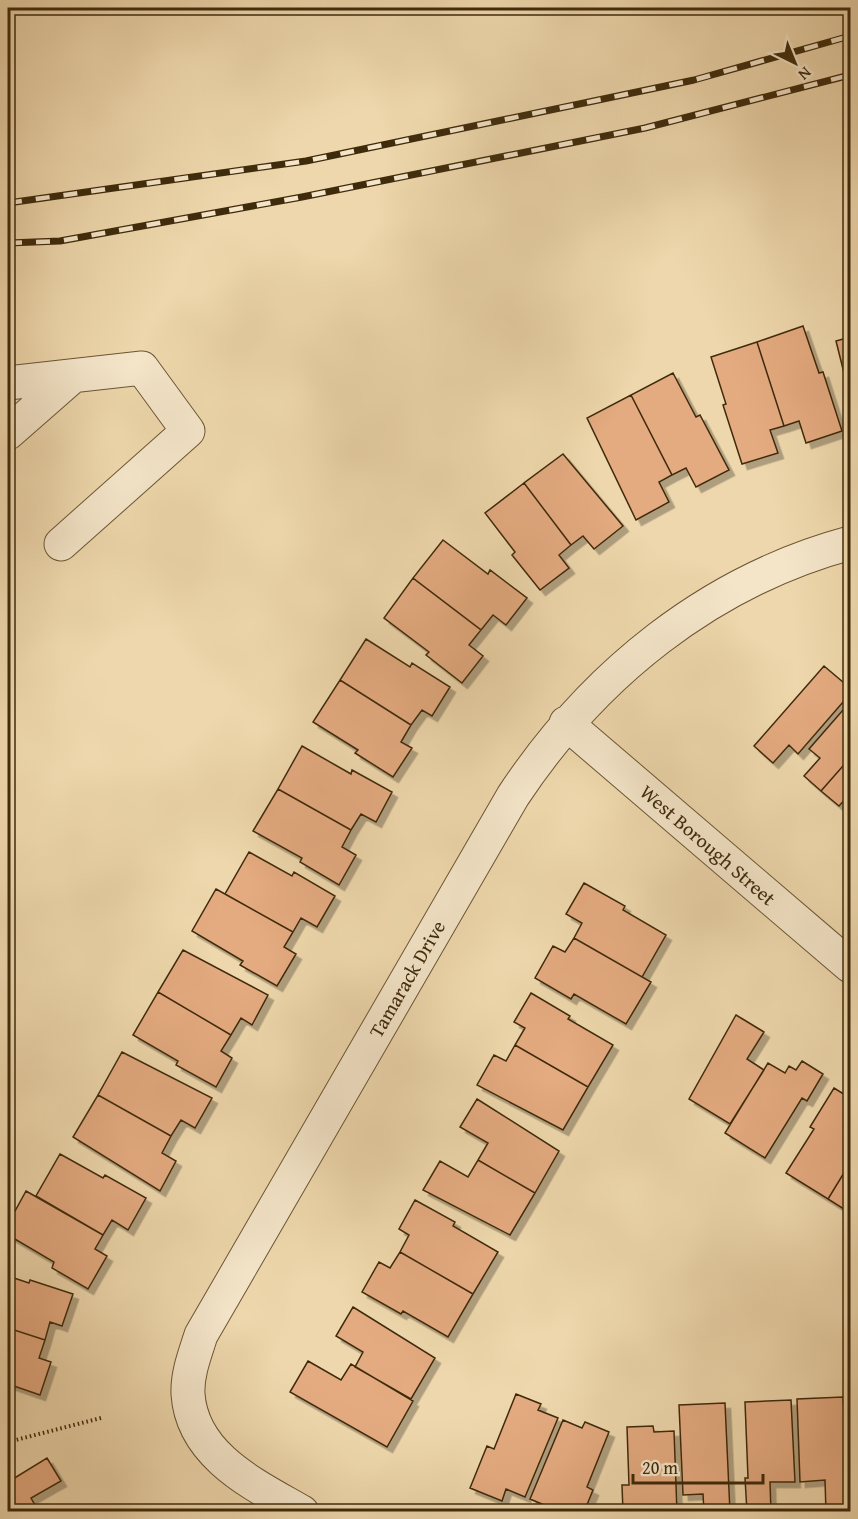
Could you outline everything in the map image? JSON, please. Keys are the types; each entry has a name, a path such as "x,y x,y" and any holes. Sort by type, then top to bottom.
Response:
{"street":[{"path":"8,383 142,368 188,431 61,544"},
{"path":"8,433 73,376"},
{"name":"Tamarack Drive","path":"302,1512 225,1464 207,1444 194,1420 188,1394 191,1364 201,1335 513,796 566,723 615,674 662,634 721,595 772,570 850,543"},
{"name":"West Borough Street","path":"566,723 850,966"}],"path":[{"path":"8,1442 101,1418"}],"building":[{"path":"803,326 819,373 823,372 842,431 806,443 799,421 784,426 757,342"},
{"path":"850,337 850,412 845,390 848,389 836,341"},
{"path":"757,342 784,426 770,430 778,453 742,464 723,405 726,404 711,357"},
{"path":"673,373 696,417 700,415 729,470 696,487 686,468 672,475 631,395"},
{"path":"631,395 672,475 659,482 669,502 636,520 587,418"},
{"path":"563,454 623,526 594,549 583,536 571,545 524,483"},
{"path":"524,483 571,545 559,555 569,568 540,590 512,555 515,552 485,513"},
{"path":"443,540 488,574 490,570 527,598 506,625 493,615 481,630 413,578"},
{"path":"413,578 481,630 469,645 483,656 462,683 426,655 429,652 384,618"},
{"path":"366,639 410,667 412,663 450,687 432,716 422,710 411,725 340,680"},
{"path":"824,666 850,688 850,694 798,754 789,745 773,763 754,746"},
{"path":"340,680 411,725 401,742 412,748 393,777 355,753 358,750 313,722"},
{"path":"850,702 850,758 821,791 804,776 820,758 809,749"},
{"path":"302,746 351,774 352,770 392,792 376,822 361,814 351,830 278,789"},
{"path":"850,758 850,794 839,806 821,791"},
{"path":"278,789 351,830 342,847 356,855 339,885 300,862 302,858 253,831"},
{"path":"249,852 292,876 294,872 335,896 317,927 301,918 293,932 225,894"},
{"path":"584,883 625,906 623,910 666,935 642,977 574,938 582,923 566,914"},
{"path":"216,889 293,932 284,947 296,954 277,986 240,965 243,961 192,931"},
{"path":"574,938 651,982 626,1024 574,994 571,999 535,978 553,946 565,952"},
{"path":"183,950 268,995 252,1025 241,1018 231,1035 158,992"},
{"path":"158,992 231,1035 221,1051 232,1058 216,1087 176,1065 178,1061 133,1035"},
{"path":"531,993 570,1016 568,1019 613,1045 588,1087 515,1045 525,1028 514,1022"},
{"path":"736,1015 764,1032 747,1059 764,1070 730,1124 689,1099"},
{"path":"515,1045 588,1087 563,1130 477,1085 494,1055 506,1061"},
{"path":"122,1052 212,1098 195,1128 181,1120 171,1136 98,1095"},
{"path":"802,1061 823,1074 807,1101 802,1098 765,1158 725,1133 768,1063 785,1073 789,1066 796,1070"},
{"path":"834,1088 850,1098 850,1163 828,1199 786,1173 814,1129 810,1127"},
{"path":"98,1095 171,1136 162,1153 176,1161 160,1191 73,1137"},
{"path":"477,1099 559,1151 535,1193 478,1160 488,1143 460,1127"},
{"path":"60,1154 103,1178 105,1175 146,1198 128,1230 112,1220 103,1235 36,1196"},
{"path":"478,1160 535,1193 510,1235 423,1190 440,1161 468,1177"},
{"path":"850,1163 850,1213 828,1199"},
{"path":"26,1191 103,1235 95,1249 107,1256 88,1289 52,1268 54,1262 8,1235 8,1224"},
{"path":"415,1200 455,1222 453,1226 498,1252 473,1294 400,1252 409,1235 399,1229"},
{"path":"400,1252 473,1294 448,1337 403,1311 401,1314 362,1292 379,1262 390,1268"},
{"path":"8,1276 29,1283 30,1280 73,1294 62,1326 50,1322 45,1340 8,1328"},
{"path":"353,1307 435,1358 411,1399 355,1367 363,1352 336,1336"},
{"path":"8,1328 45,1340 39,1358 51,1362 40,1395 8,1384"},
{"path":"308,1361 341,1380 351,1364 413,1401 387,1447 290,1392"},
{"path":"516,1394 541,1404 538,1410 558,1418 525,1497 506,1489 502,1501 470,1488 487,1446 494,1449"},
{"path":"843,1397 850,1512 826,1512 825,1480 800,1482 797,1399"},
{"path":"791,1400 795,1482 770,1482 771,1512 747,1512 745,1402"},
{"path":"725,1403 730,1512 704,1512 703,1494 683,1495 679,1405"},
{"path":"563,1420 582,1428 585,1422 609,1432 587,1487 593,1490 584,1512 547,1512 549,1507 530,1499"},
{"path":"653,1426 654,1432 674,1431 677,1512 623,1512 622,1485 629,1485 627,1427"},
{"path":"47,1458 61,1481 31,1498 39,1512 8,1512 8,1482"}],"railway":[{"path":"8,203 306,161 694,80 850,36"},
{"path":"8,243 60,241 302,197 645,128 850,75"}]}
